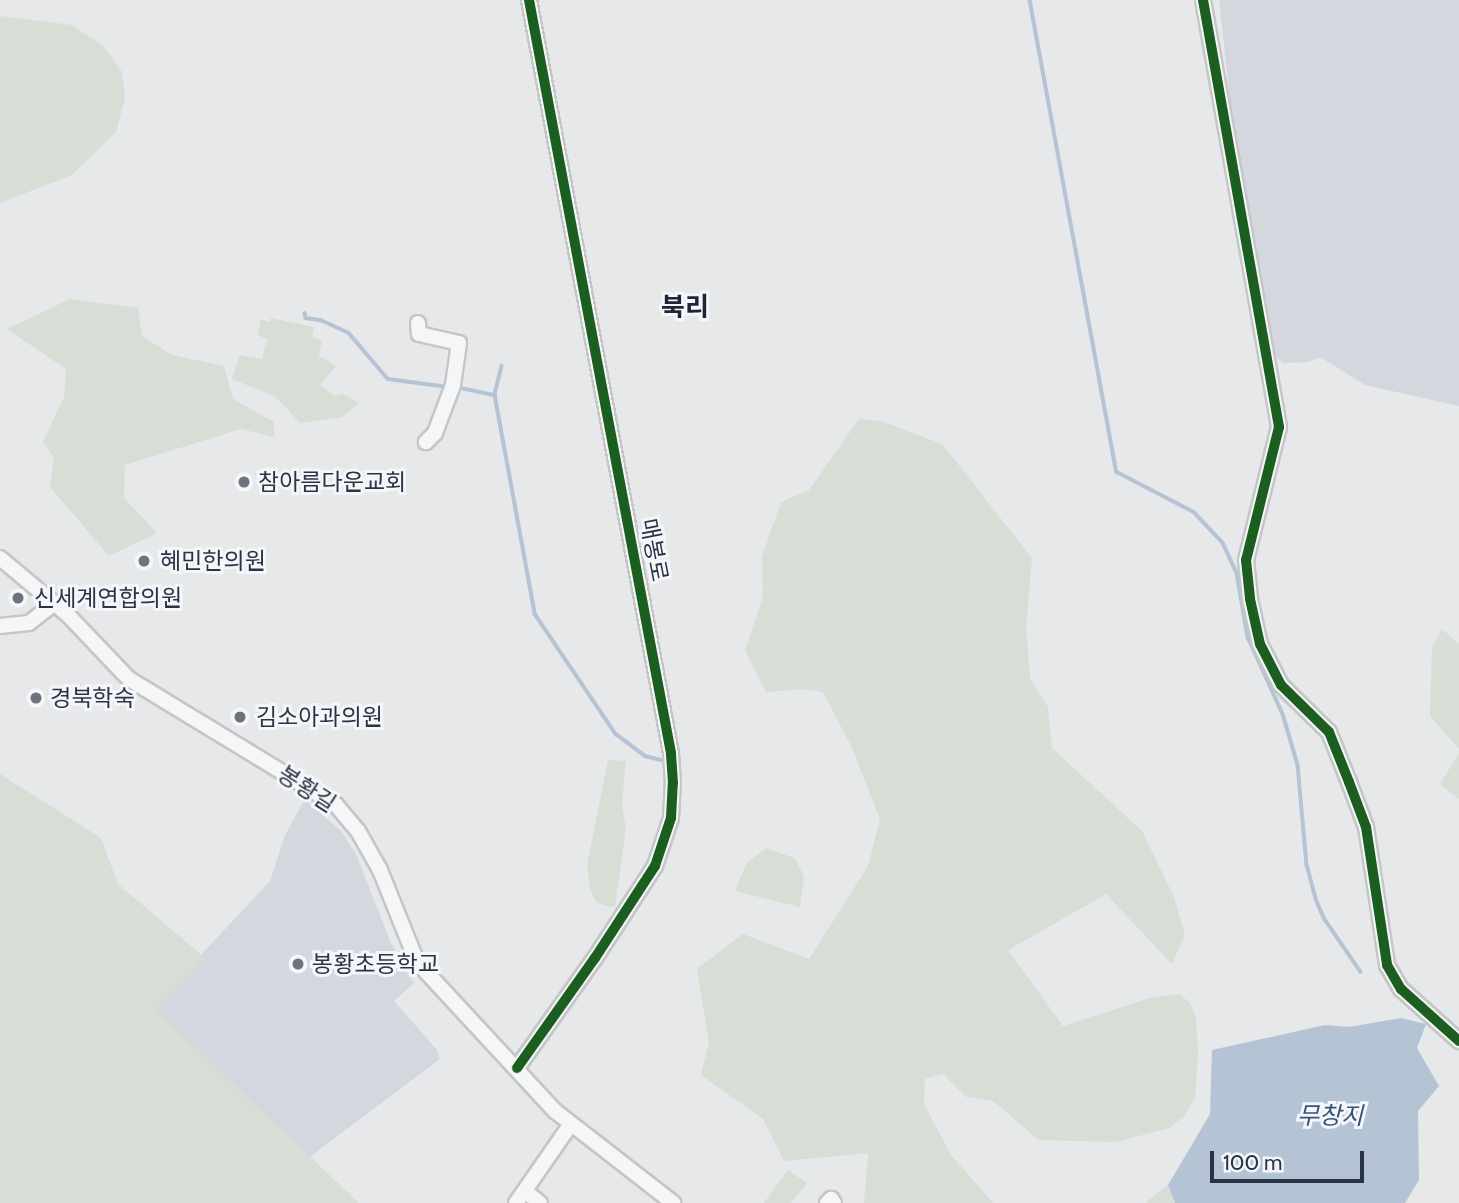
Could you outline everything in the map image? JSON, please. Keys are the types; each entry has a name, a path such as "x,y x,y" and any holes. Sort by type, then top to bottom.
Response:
{"street":[{"name":"매봉로","path":"517,1068 655,866 671,818 672,760 529,0"},
{"path":"1203,0 1279,428 1247,560 1250,599 1260,644 1281,685 1329,732 1349,782 1366,827 1387,965 1401,989 1459,1041"},
{"path":"419,329 459,343 453,385 435,433 426,442"},
{"name":"봉황길","path":"0,558 55,603 129,679 336,805 346,815 380,870 417,962 555,1111 663,1200"},
{"path":"0,626 29,623 55,603"},
{"path":"540,1203 521,1197 571,1124"},
{"path":"827,1203 831,1199 834,1203"}],"shaded area":[{"path":"1219,0 1459,0 1459,406 1365,385 1320,357 1308,362 1283,363 1271,353 1237,162"},
{"path":"0,16 72,25 103,46 122,72 125,98 116,132 72,175 0,203"},
{"path":"70,299 138,308 142,336 172,355 224,366 233,399 274,422 274,437 241,429 125,465 124,498 157,533 109,556 50,487 54,458 43,442 64,397 66,369 7,329"},
{"path":"271,318 314,327 312,337 322,340 319,356 336,366 320,385 334,396 343,394 359,403 342,417 300,423 276,397 232,379 240,355 262,359 267,339 258,335 261,319 269,322"},
{"path":"859,419 881,421 942,444 1032,558 1026,628 1030,678 1048,707 1052,748 1142,831 1174,897 1185,935 1172,964 1106,894 1008,950 1063,1026 1150,998 1179,994 1190,1003 1196,1018 1198,1055 1195,1098 1185,1115 1169,1128 1116,1142 1039,1140 993,1101 966,1097 943,1074 925,1079 924,1104 951,1155 993,1203 864,1203 868,1153 784,1161 763,1119 701,1075 709,1043 697,969 743,934 809,959 868,866 880,819 852,748 823,692 805,689 766,692 745,650 763,596 762,557 781,502 809,490"},
{"path":"1442,629 1459,644 1459,749 1430,716 1432,648"},
{"path":"1459,753 1459,799 1440,784"},
{"path":"608,760 626,761 622,804 626,829 615,906 609,907 596,902 590,888 587,865"},
{"path":"0,774 101,838 118,884 205,958 155,1010 359,1203 0,1203"},
{"name":"봉황초등학교","path":"305,799 341,831 356,854 391,943 414,983 394,1001 437,1050 440,1059 303,1162 142,1018 270,881 285,835"},
{"path":"766,848 794,858 804,876 800,907 735,891 746,864"},
{"path":"788,1170 807,1183 791,1203 764,1203"},
{"path":"1168,1185 1175,1203 1147,1203 1147,1201"}],"water":[{"name":"무창지","path":"1401,1018 1426,1024 1417,1048 1439,1086 1418,1111 1419,1180 1405,1203 1175,1203 1168,1185 1210,1114 1212,1050 1325,1025 1349,1027"}],"waterway":[{"path":"1030,0 1117,472 1194,512 1223,543 1237,573 1248,637 1283,714 1298,765 1307,865 1316,899 1324,918 1361,972"},
{"path":"305,313 306,318 321,320 349,333 388,379 449,387"},
{"path":"502,366 495,395 535,614 616,734 645,756 661,760"},
{"path":"456,387 495,395"}],"cycle path":[{"path":"517,1068 595,958 655,866 671,818 673,783 671,753 529,0"},
{"path":"1203,0 1279,427 1246,560 1250,599 1260,644 1281,685 1329,732 1349,782 1366,827 1387,965 1401,989 1459,1041"}],"place":[{"name":"참아름다운교회","path":"244,482"},
{"name":"혜민한의원","path":"144,561"},
{"name":"신세계연합의원","path":"18,598"},
{"name":"경북학숙","path":"36,698"},
{"name":"김소아과의원","path":"240,717"},
{"name":"봉황초등학교","path":"298,964"}],"district":[{"name":"북리","path":"685,308"}]}
